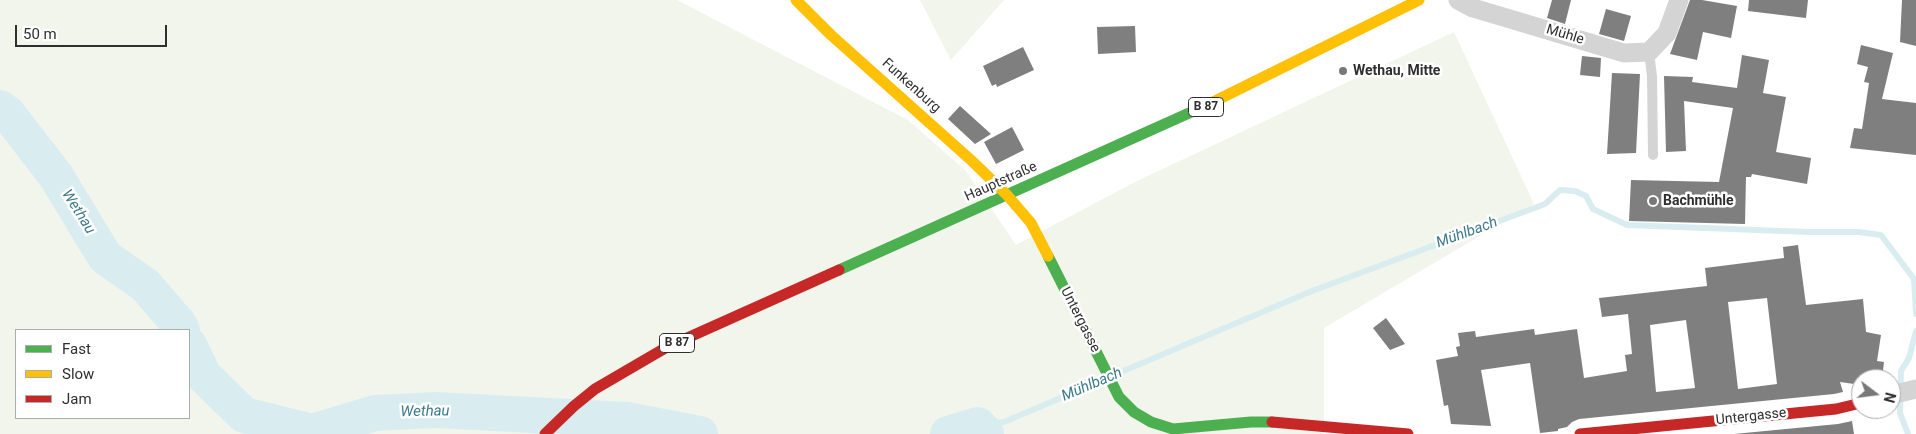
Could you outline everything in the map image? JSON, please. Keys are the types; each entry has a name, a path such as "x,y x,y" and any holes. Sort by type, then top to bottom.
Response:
{"street":[{"name":"Funkenburg","path":"796,0 831,35 913,107 1007,195"},
{"name":"Hauptstraße","path":"545,434 594,390 667,347 1185,117 1419,0"},
{"name":"Mühle","path":"1458,0 1473,8 1624,53 1649,52"},
{"path":"1649,52 1668,33 1678,0"},
{"name":"Untergasse","path":"1007,195 1033,226 1119,397 1134,412 1151,422 1173,429 1251,422 1278,422 1408,434"},
{"name":"Untergasse","path":"1580,434 1836,409 1851,405"}],"lane":[{"path":"1649,52 1652,76 1653,155"}],"shaded area":[{"path":"0,0 677,0 908,120 966,171 1016,245 1135,182 1454,32 1534,204 1324,328 1324,434 0,434"},
{"path":"920,0 1004,0 951,60"}],"building":[{"path":"1552,0 1571,0 1565,24 1547,18"},
{"path":"1690,0 1702,0 1737,6 1731,38 1703,32 1697,60 1670,54"},
{"path":"1749,0 1808,0 1806,18 1748,11"},
{"path":"1902,0 1916,0 1916,46 1900,42"},
{"path":"1606,9 1631,16 1624,41 1599,34"},
{"path":"1135,26 1136,52 1098,54 1097,27"},
{"path":"1861,45 1893,53 1882,99 1916,103 1916,155 1850,148 1854,128 1862,129 1869,83 1864,82 1868,67 1857,64"},
{"path":"1023,47 1034,70 997,87 996,84 992,86 983,66"},
{"path":"1742,55 1769,60 1763,93 1786,97 1776,152 1811,158 1807,184 1752,174 1751,177 1746,177 1745,224 1629,221 1631,180 1719,182 1733,108 1684,101 1686,151 1666,152 1664,76 1693,77 1692,82 1737,88"},
{"path":"1582,56 1601,58 1600,77 1580,75"},
{"path":"1612,73 1640,74 1636,153 1607,154"},
{"path":"960,106 991,134 975,144 948,119"},
{"path":"1012,127 1024,150 996,164 984,142"},
{"path":"1798,245 1806,305 1863,299 1866,332 1881,335 1877,361 1884,362 1883,369 1851,369 1851,384 1840,382 1843,392 1834,394 1579,419 1567,427 1558,429 1558,431 1540,433 1530,363 1481,370 1491,426 1451,424 1448,405 1444,406 1436,360 1458,356 1456,347 1460,346 1458,333 1475,331 1476,337 1534,329 1535,335 1577,329 1584,378 1627,371 1625,355 1632,354 1628,314 1602,317 1599,298 1707,286 1705,268 1784,258 1783,247","holes":["1767,298 1777,384 1738,389 1728,302","1686,320 1695,388 1656,392 1650,325"]},
{"path":"1386,318 1405,344 1390,350 1373,328"},
{"path":"1852,421 1854,434 1734,434 1838,424"}],"waterway":[{"name":"Wethau","path":"0,108 8,114 56,176 105,257 145,285 181,329"},
{"name":"Mühlbach","path":"1114,375 1312,291 1545,204 1560,190 1575,191 1586,196 1593,209 1627,225 1808,232 1859,232 1881,235 1914,279 1916,314"},
{"name":"Mühlbach","path":"1908,434 1900,413 1901,371 1909,358 1916,331"},
{"name":"Wethau","path":"190,347 204,376 244,415 312,432 375,413 436,410 627,420 700,434"},
{"name":"Mühlbach","path":"978,425 1004,422 1105,379"},
{"name":"Wethau","path":"948,434 978,425 986,434"}],"traffic: fast":[{"path":"839,270 1207,105"},
{"path":"1048,256 1119,397 1134,412 1151,422 1173,429 1272,422"}],"traffic: slow":[{"path":"796,0 831,35 972,161 1007,195 1031,223 1048,256"},
{"path":"1207,105 1419,0"}],"traffic: jam":[{"path":"545,434 595,389 667,347 839,270"},
{"path":"1580,434 1836,409 1851,405"},
{"path":"1272,422 1408,434"}],"place":[{"name":"Wethau, Mitte","path":"1343,71"},
{"name":"Bachmühle","path":"1653,201"}]}
